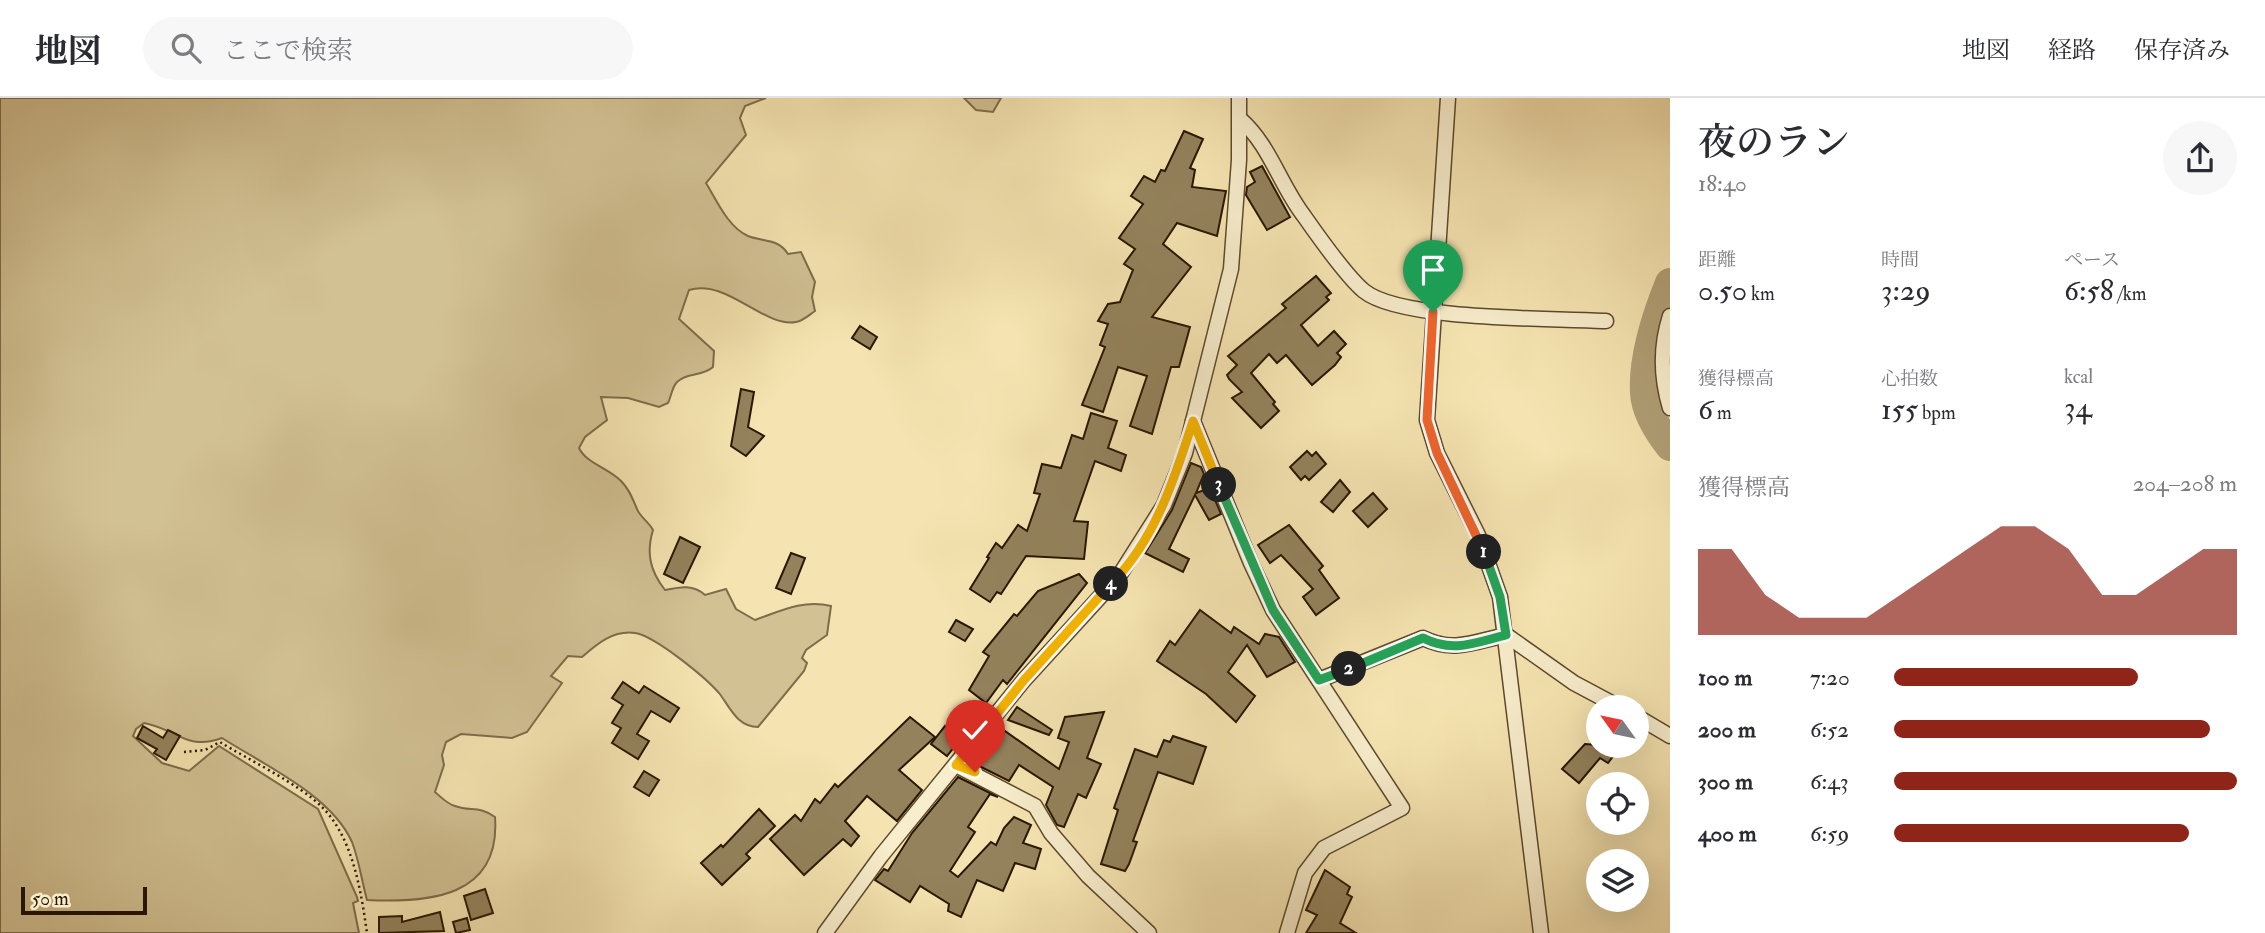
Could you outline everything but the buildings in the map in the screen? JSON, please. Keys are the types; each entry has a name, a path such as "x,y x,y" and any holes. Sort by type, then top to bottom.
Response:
{"street":[{"path":"825,933 881,856 1024,680 1119,576 1164,505 1185,453 1231,269 1239,98"},
{"path":"1448,98 1427,420 1437,453 1478,535 1500,597 1541,933"},
{"path":"1240,120 1256,133 1302,214 1364,291 1380,299 1433,312 1606,321"},
{"path":"1670,316 1664,333 1662,381 1670,408"},
{"path":"1193,421 1262,587 1402,808 1324,848 1306,873 1296,897 1287,933"},
{"path":"1319,680 1423,638 1441,647 1450,647 1506,635 1574,683 1596,695"},
{"path":"1649,724 1670,736"},
{"path":"956,765 1035,806 1051,833 1088,876 1149,933"}],"path":[{"path":"184,752 205,750 220,743 321,806 344,841 353,864 367,933"}],"shaded area":[{"path":"0,98 766,98 745,106 740,118 746,135 706,183 724,213 741,232 780,245 788,254 801,252 815,282 812,297 815,311 799,321 784,322 717,291 703,288 689,290 679,319 714,351 713,367 681,379 674,387 668,403 659,407 628,398 601,397 607,420 585,437 579,448 587,458 624,484 638,512 653,530 651,562 665,590 691,588 705,595 726,589 736,609 755,620 802,605 831,606 827,635 806,650 802,658 807,663 804,671 758,727 739,720 703,677 667,649 644,636 635,633 620,634 600,643 582,657 568,656 551,676 562,683 527,732 512,738 461,734 446,742 442,755 444,765 435,792 452,805 484,811 495,817 494,844 486,865 473,880 456,890 414,900 367,900 352,842 342,825 329,810 295,782 222,738 190,741 144,723 136,729 133,736 162,763 189,771 219,746 318,809 357,897 358,901 353,903 359,933 0,933"},
{"path":"964,98 1001,98 993,112 976,110"}],"waterway":[{"path":"1670,283 1652,337 1645,380 1650,414 1670,446"}],"route":[{"path":"975,772 956,765 1024,680 1119,576 1164,505 1185,453 1193,421 1251,564 1273,610 1319,680 1393,653 1423,638 1441,647 1459,646 1506,635 1500,597 1478,535 1437,453 1427,420 1433,312"}]}
